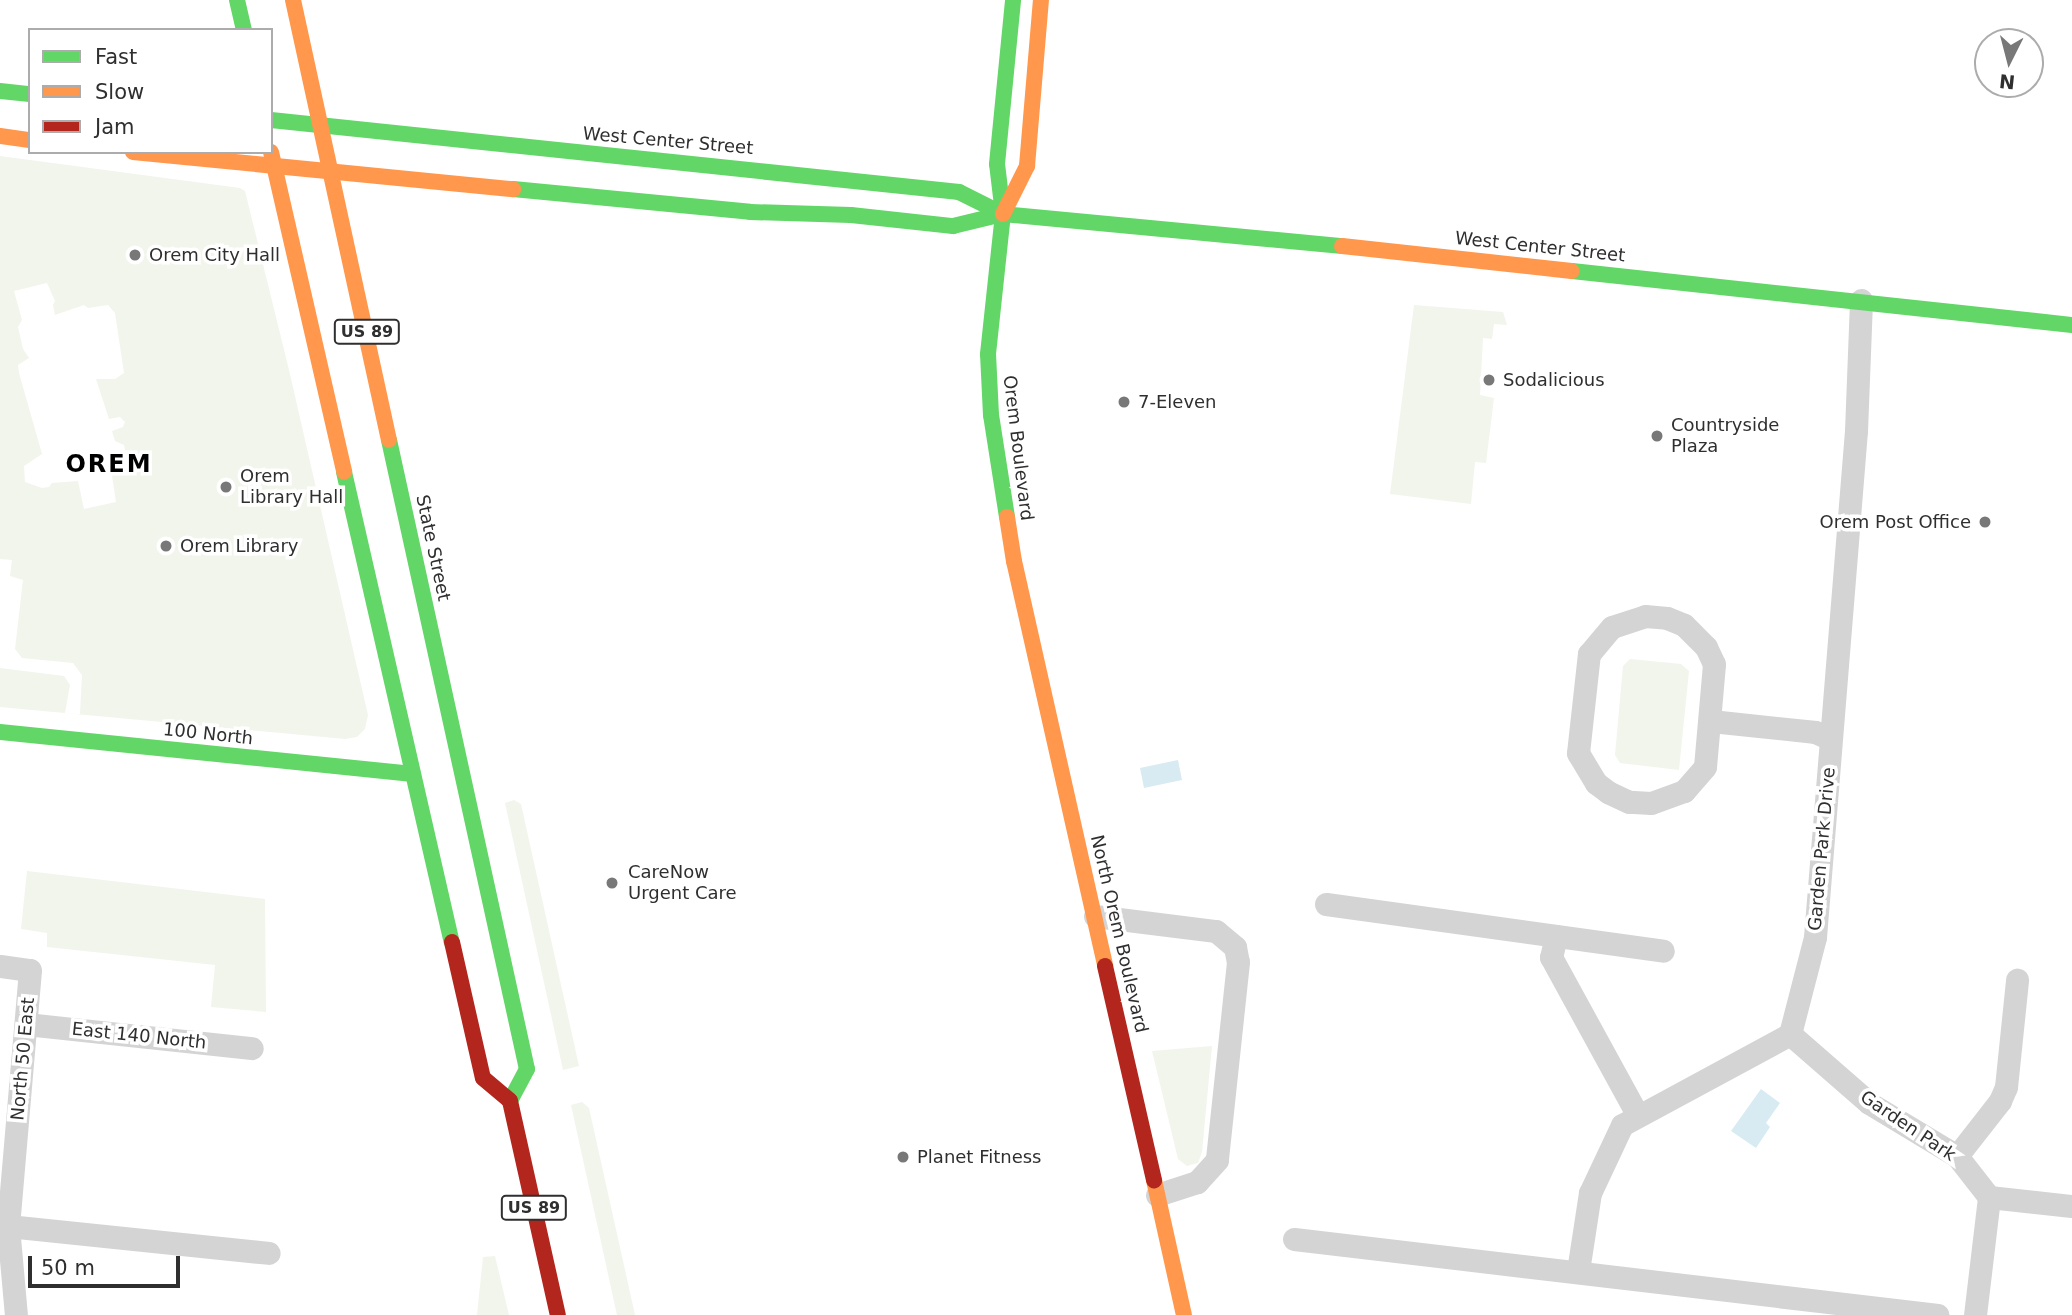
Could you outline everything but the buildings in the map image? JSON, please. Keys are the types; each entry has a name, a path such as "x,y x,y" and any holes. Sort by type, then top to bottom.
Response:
{"main road":[{"path":"237,0 244,28"},
{"name":"State Street","path":"293,0 334,174 527,1069 510,1101"},
{"name":"Orem Boulevard","path":"1013,0 997,164 1003,214 990,313 988,378 1000,478 1014,561"},
{"name":"Orem Boulevard","path":"1003,214 1027,166 1041,0"},
{"path":"0,91 28,94"},
{"name":"West Center Street","path":"273,120 959,192 1003,214"},
{"path":"0,136 28,140"},
{"name":"West Center Street","path":"167,154 272,160 334,174 750,212 851,215 953,226 1003,214 1359,247 2072,325"},
{"name":"US 89","path":"272,160 483,1078 510,1101 558,1315"},
{"name":"North Orem Boulevard","path":"1014,561 1184,1315"},
{"name":"100 North","path":"0,732 413,774"},
{"path":"413,774 439,796"},
{"path":"461,830 478,845"}],"street":[{"name":"Garden Park Drive","path":"1790,1034 1815,937 1856,431 1861,300"},
{"path":"1645,616 1667,618 1684,625 1706,647 1714,664 1711,721 1705,767 1684,791 1651,803 1629,802 1608,792 1596,783 1578,753 1589,654 1606,631 1626,620 1645,616"},
{"path":"1711,721 1815,732 1831,739"},
{"path":"1326,904 1664,951"},
{"path":"1095,916 1216,931 1235,947 1238,962 1217,1160 1197,1182 1157,1195"},
{"path":"1556,936 1551,957 1637,1114"},
{"name":"North 50 East","path":"0,966 30,970 8,1226 16,1315"},
{"path":"1957,1156 2000,1101 2006,1087 2017,980"},
{"name":"East 140 North","path":"26,1024 252,1048"},
{"path":"1578,1271 1590,1194 1622,1125 1637,1114 1790,1034"},
{"name":"Garden Park","path":"1790,1034 1869,1103 1957,1156 1989,1197"},
{"path":"1975,1315 1989,1197 2072,1206"},
{"path":"8,1226 269,1253"},
{"path":"1294,1240 1938,1315"}],"shaded area":[{"path":"0,156 240,188 245,191 368,715 365,729 357,737 345,739 75,714 80,714 82,675 73,663 22,658 15,649 23,580 10,576 12,560 0,559","holes":["47,283 55,301 55,315 84,305 88,308 108,305 115,313 124,373 115,379 96,379 109,419 120,417 125,422 123,427 112,431 115,441 124,445 127,459 121,472 112,476 116,502 84,509 78,481 52,483 49,487 42,488 25,482 24,466 42,454 19,373 18,365 29,358 23,349 18,327 22,320 14,291"]},
{"path":"1414,305 1503,312 1507,325 1494,324 1492,339 1483,338 1480,395 1494,398 1486,463 1475,462 1471,504 1390,494"},
{"path":"1630,659 1681,664 1689,671 1679,770 1620,763 1615,755 1623,666"},
{"path":"0,668 64,676 70,685 65,713 0,707"},
{"path":"1178,760 1182,780 1144,788 1140,768"},
{"path":"514,800 521,804 579,1066 563,1070 505,803"},
{"path":"27,871 265,899 266,1012 211,1007 215,965 47,947 47,933 21,929"},
{"path":"1212,1046 1202,1152 1198,1163 1187,1166 1178,1159 1152,1051"},
{"path":"1761,1089 1780,1103 1766,1123 1770,1127 1756,1148 1731,1131"},
{"path":"582,1102 589,1108 635,1315 617,1315 571,1105"},
{"path":"495,1256 509,1315 477,1315 483,1257"}],"traffic: fast":[{"path":"237,0 244,28"},
{"path":"1007,517 991,415 988,354 1003,214 997,164 1013,0"},
{"path":"0,91 28,94"},
{"path":"273,120 959,192 1003,214"},
{"path":"513,189 750,212 851,215 953,226 1003,214 1342,246"},
{"path":"1572,271 2072,325"},
{"path":"389,440 527,1069 510,1101"},
{"path":"344,472 452,942"},
{"path":"0,732 413,774"}],"traffic: slow":[{"path":"293,0 389,440"},
{"path":"1003,214 1027,166 1041,0"},
{"path":"0,136 28,140"},
{"path":"154,154 513,189"},
{"path":"271,154 344,472"},
{"path":"1342,246 1572,271"},
{"path":"1007,517 1014,561 1105,966"},
{"path":"1154,1180 1184,1315"}],"traffic: jam":[{"path":"452,942 483,1078 510,1101 558,1315"},
{"path":"1105,966 1154,1180"}],"place":[{"name":"Orem City Hall","path":"135,255"},
{"name":"Sodalicious","path":"1489,380"},
{"name":"7-Eleven","path":"1124,402"},
{"name":"Countryside Plaza","path":"1657,436"},
{"name":"Orem Library Hall","path":"226,487"},
{"name":"Orem Post Office","path":"1985,522"},
{"name":"Orem Library","path":"166,546"},
{"name":"CareNow Urgent Care","path":"612,883"},
{"name":"Planet Fitness","path":"903,1157"}],"district":[{"name":"OREM","path":"109,465"}]}
